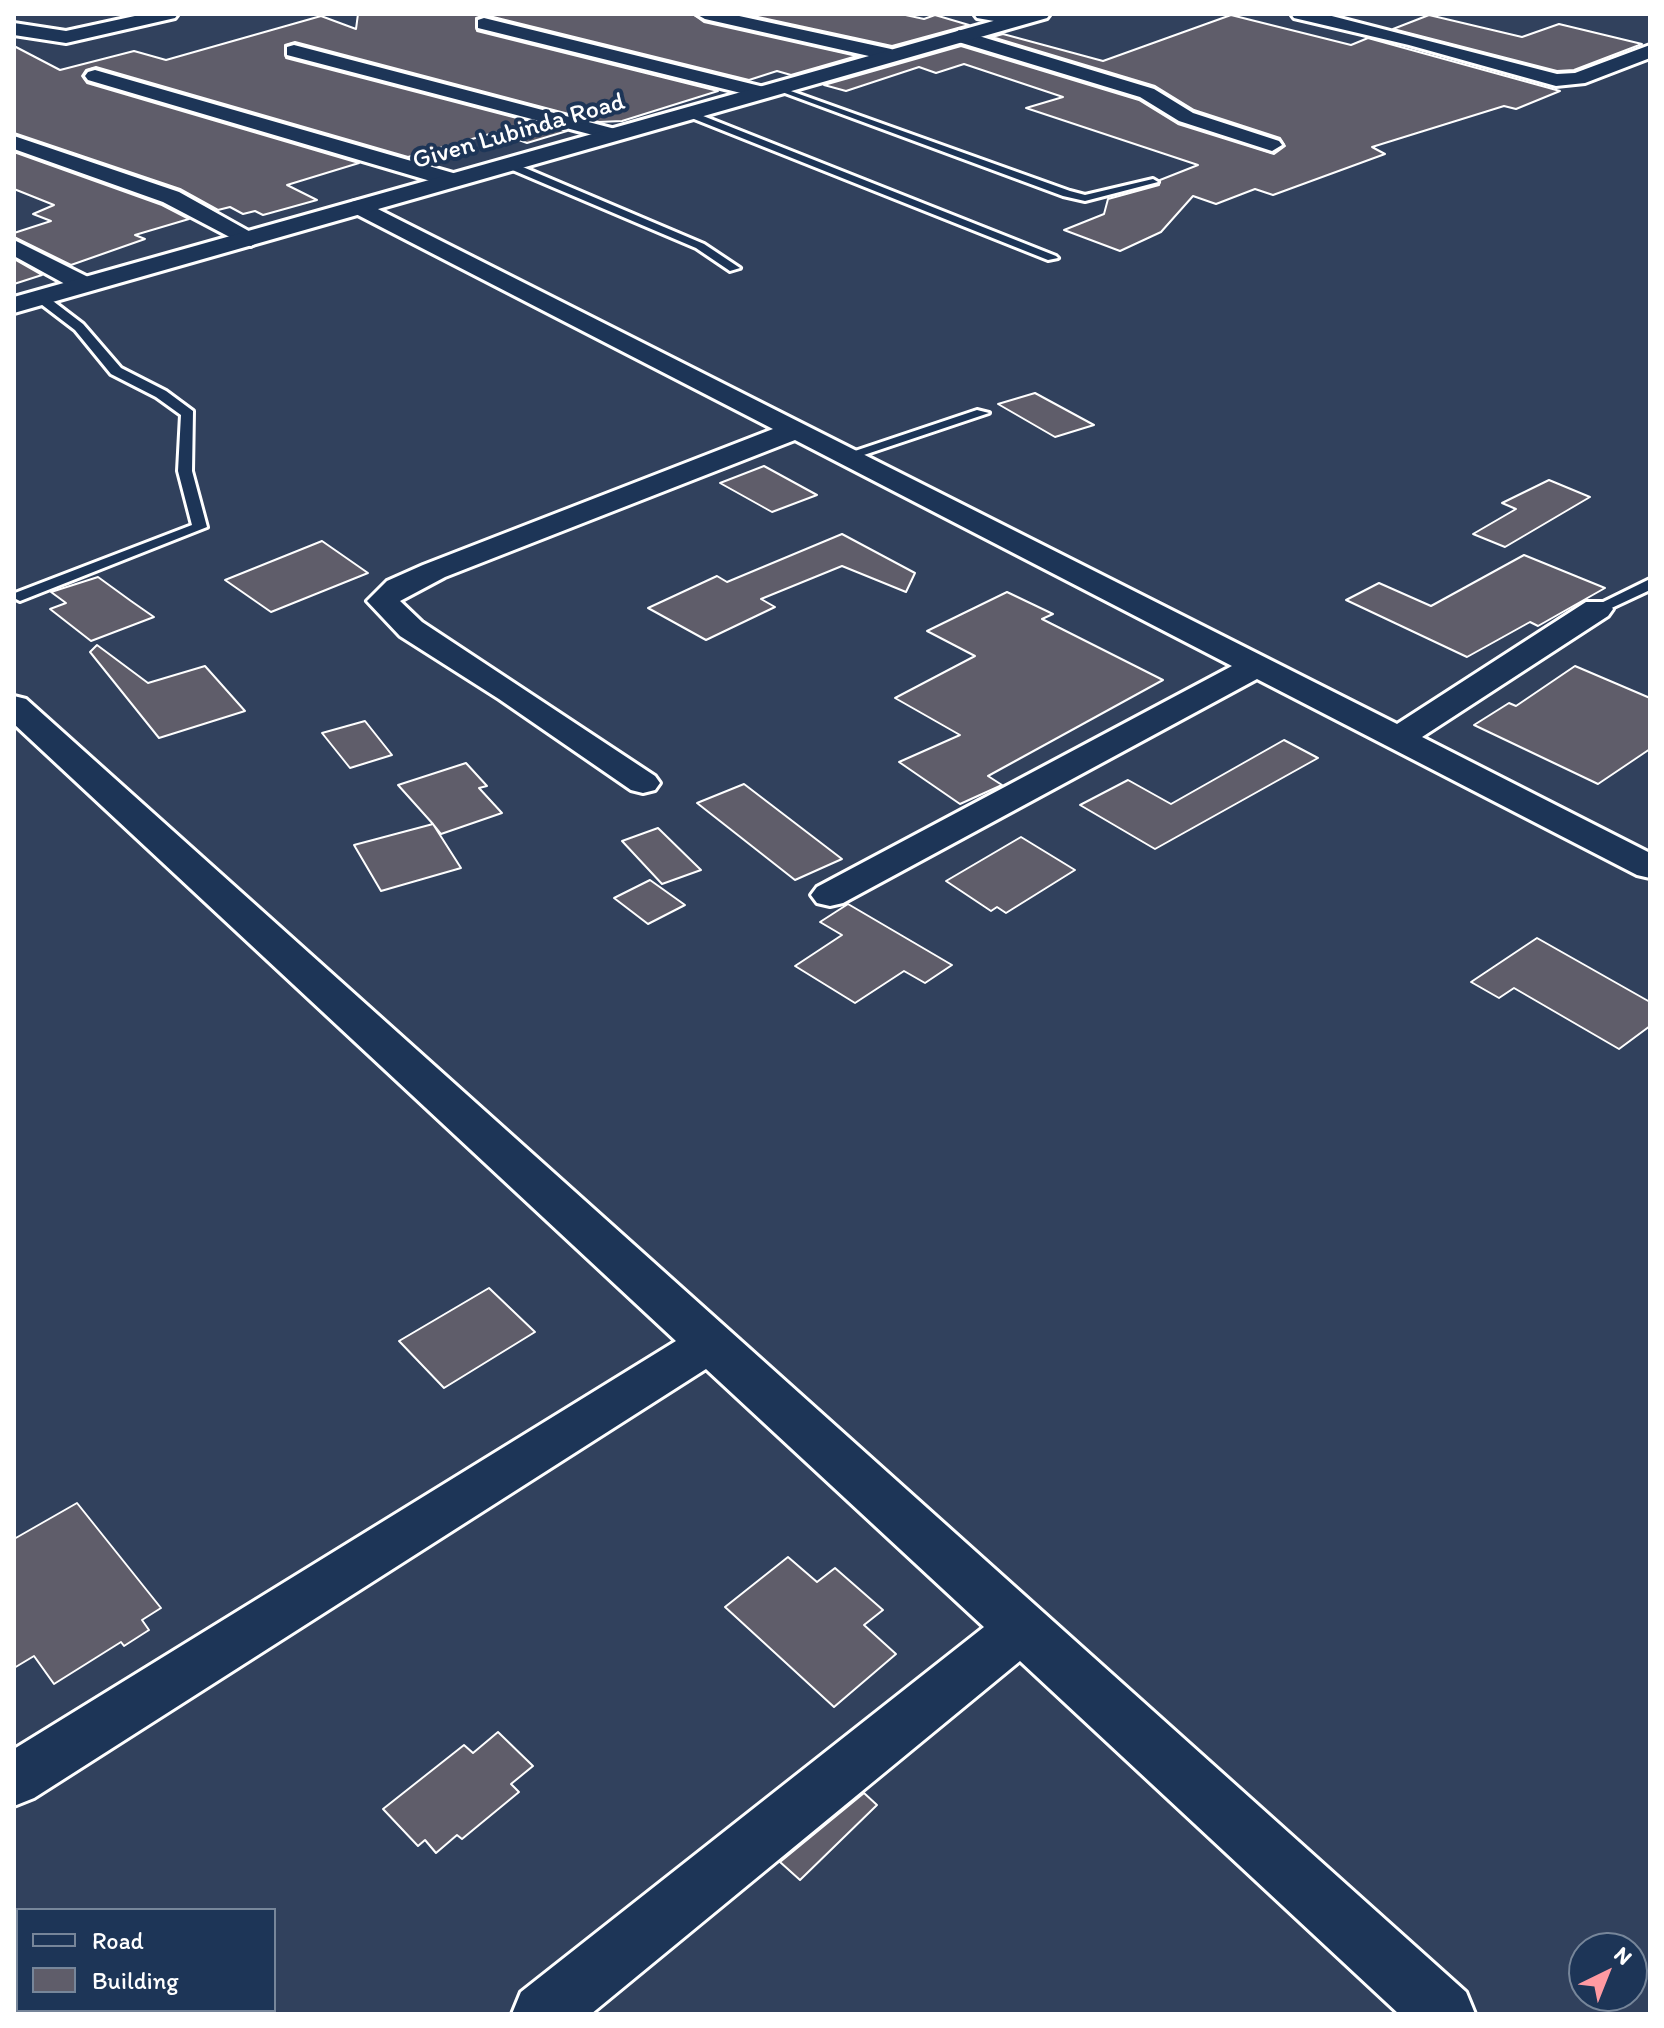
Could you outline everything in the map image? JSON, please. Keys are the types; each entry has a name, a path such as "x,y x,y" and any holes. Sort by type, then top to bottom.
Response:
{"street":[{"path":"14,29 66,37 169,14"},
{"path":"705,14 891,55"},
{"path":"983,14 1028,17"},
{"path":"1300,14 1556,80 1578,79 1650,51"},
{"path":"1349,26 1397,16"},
{"name":"Given Lubinda Road","path":"14,305 1028,17"},
{"path":"484,24 769,90"},
{"path":"959,36 1147,93 1186,117 1272,145"},
{"path":"294,51 376,75 612,134"},
{"path":"95,76 452,180"},
{"path":"14,142 171,197 251,239"},
{"path":"360,207 1650,867"},
{"path":"14,247 85,285"},
{"path":"643,783 511,692 411,629 382,601 398,588 434,571 796,430"},
{"path":"1398,738 1597,609"},
{"path":"830,895 1257,666"},
{"path":"14,706 1444,2014"},
{"path":"14,1780 710,1343"},
{"path":"543,2014 1022,1628"}],"lane":[{"path":"769,90 1067,194 1085,198 1153,182"},
{"path":"688,113 1052,258"},
{"path":"507,164 700,246 734,268"},
{"path":"20,596 200,527 186,491 183,438 188,414 161,394 116,371 79,327 41,298"},
{"path":"847,456 982,413"},
{"path":"1597,609 1650,584"}],"building":[{"path":"358,14 693,14 704,22 857,56 791,75 777,71 749,80 485,15 476,18 477,31 718,91 622,121 599,122 295,42 285,45 286,58 567,131 527,143 497,132 408,157 96,67 86,70 82,76 87,83 359,163 287,185 317,200 263,215 255,211 243,214 230,207 218,210 180,189 14,133 14,46 60,70 134,51 166,60 321,16 356,29"},
{"path":"744,14 901,14 924,19 935,15 969,25 892,46"},
{"path":"1231,15 1351,45 1368,38 1560,91 1516,109 1504,106 1372,147 1385,154 1273,195 1255,189 1216,204 1193,196 1161,232 1120,251 1064,230 1104,214 1108,199 1159,185 1160,180 1198,165 1026,108 1063,97 964,64 936,73 919,67 846,91 824,85 961,46 1139,100 1178,124 1274,154 1285,146 1280,138 1194,110 1155,86 992,37 1003,34 1103,61"},
{"path":"1429,15 1522,37 1559,24 1642,44 1574,70 1557,71 1393,29"},
{"path":"14,152 162,205 189,219 135,235 145,239 71,265 14,237 14,233 51,221 33,214 54,205 14,189"},
{"path":"14,259 42,275 14,284"},
{"path":"1035,393 1094,425 1055,437 998,404"},
{"path":"764,466 817,495 772,512 720,483"},
{"path":"1549,480 1590,497 1505,547 1473,534 1516,509 1502,503"},
{"path":"842,534 915,573 906,592 842,566 761,599 775,607 706,640 648,608 717,576 727,582"},
{"path":"322,541 368,573 271,612 225,580"},
{"path":"1524,555 1605,588 1538,626 1530,622 1467,657 1346,600 1379,583 1431,606"},
{"path":"98,577 154,617 91,641 50,609 66,603 51,592"},
{"path":"1007,592 1053,614 1042,619 1163,680 988,776 1002,785 960,804 899,762 960,735 895,698 975,656 927,631"},
{"path":"97,645 148,683 205,666 245,711 159,738 90,652"},
{"path":"1575,666 1650,698 1650,749 1598,784 1474,725 1509,703 1516,706"},
{"path":"365,721 392,755 350,768 322,733"},
{"path":"1284,740 1318,758 1155,849 1080,805 1128,780 1171,804"},
{"path":"466,763 487,786 479,788 502,813 441,834 398,785"},
{"path":"744,784 842,859 795,880 697,803"},
{"path":"433,824 461,868 381,891 354,845"},
{"path":"658,828 701,870 662,884 622,841"},
{"path":"1021,837 1075,870 1006,913 997,907 991,911 946,881"},
{"path":"650,880 685,905 648,924 614,898"},
{"path":"848,904 952,965 925,983 904,971 855,1003 795,966 842,935 820,922"},
{"path":"1537,938 1650,1002 1650,1026 1619,1049 1514,988 1499,998 1471,982"},
{"path":"489,1288 535,1332 444,1388 399,1341"},
{"path":"77,1503 161,1608 142,1620 149,1630 124,1646 121,1642 54,1684 34,1656 14,1668 14,1539"},
{"path":"788,1557 817,1582 835,1568 883,1610 864,1625 896,1654 834,1707 725,1607"},
{"path":"498,1732 533,1766 511,1784 519,1792 462,1839 457,1835 436,1853 425,1840 418,1846 383,1809 464,1745 473,1753"},
{"path":"864,1793 877,1805 800,1880 780,1862"}]}
